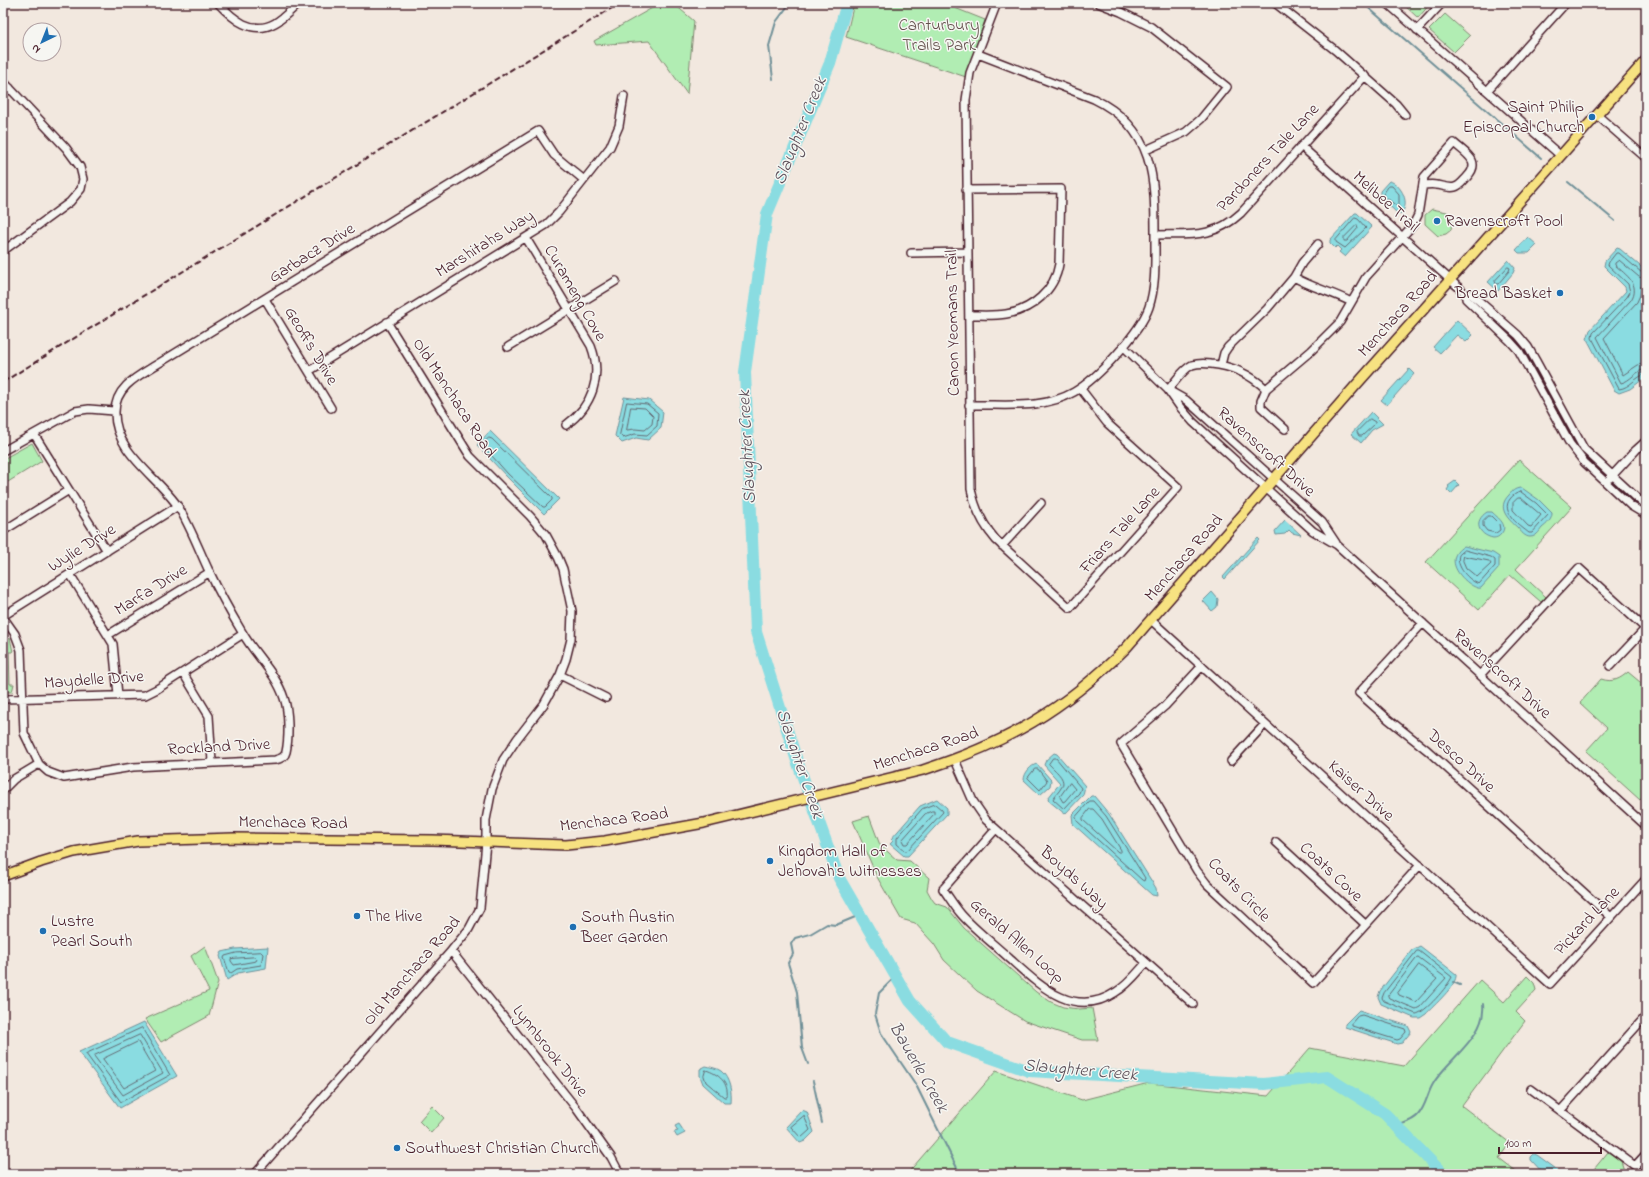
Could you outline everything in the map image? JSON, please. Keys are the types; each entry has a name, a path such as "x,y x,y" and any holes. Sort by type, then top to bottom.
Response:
{"main road":[{"name":"Menchaca Road","path":"3,876 74,852 138,842 233,838 486,842 566,845 605,841 704,823 923,770 955,760 1002,740 1033,723 1068,699 1115,659 1151,620 1450,279 1646,60"}],"street":[{"path":"218,3 230,16 243,25 255,28 275,23 300,3"},
{"name":"Canon Yeomans Trail","path":"997,3 970,73 966,100 970,480 973,498 984,525 1002,546 1070,608"},
{"path":"1098,3 1121,12 1151,27 1228,87 1193,127 1179,136 1146,150"},
{"path":"1274,3 1335,50 1396,104 1405,116"},
{"path":"1387,3 1561,156"},
{"path":"1418,30 1442,3"},
{"path":"1487,91 1566,3"},
{"path":"969,405 1041,403 1060,399 1080,388 1123,346 1141,323 1149,306 1154,289 1155,278 1155,235 1152,172 1146,150 1132,128 1125,120 1102,103 978,54"},
{"name":"Pardoners Tale Lane","path":"1155,235 1213,232 1228,224 1241,213 1365,76"},
{"path":"3,81 70,152 80,167 83,179 81,189 70,202 3,250"},
{"path":"3,94 10,88"},
{"name":"Marshitahs Way","path":"309,371 546,225 584,180 614,140 622,117 624,96"},
{"path":"1597,115 1646,158"},
{"name":"Garbacz Drive","path":"114,411 121,392 133,379 538,131 554,155 584,180"},
{"path":"1285,429 1261,407 1261,401 1266,389 1319,343 1340,322 1366,277 1416,220 1424,177 1454,143 1469,157 1473,163 1474,167 1471,173 1457,187 1453,188 1436,184 1423,185"},
{"name":"Melibee Trail","path":"1301,146 1466,294"},
{"path":"966,190 1061,189 1060,264 1050,287 1037,301 1017,312 1000,315 969,315"},
{"name":"Curameng Cove","path":"526,238 591,346 596,361 594,389 585,408 566,425"},
{"path":"1221,365 1224,353 1228,346 1267,309 1294,278 1302,263 1318,244"},
{"path":"911,253 967,252"},
{"path":"1294,278 1312,287 1337,295 1351,302"},
{"path":"508,347 616,281"},
{"path":"1646,505 1612,476 1580,443 1528,347 1518,335 1471,294 1466,294 1466,299 1519,351 1570,444 1584,462 1632,506 1646,515"},
{"name":"Geoffs Drive","path":"265,299 331,408"},
{"name":"Old Manchaca Road","path":"255,1174 469,929 480,908 486,842 486,820 492,789 503,760 544,704 560,675 571,639 572,611 567,583 558,557 549,540 538,525 470,456 387,322"},
{"name":"Ravenscroft Drive","path":"1123,346 1168,390 1193,422 1313,531 1337,544"},
{"path":"1168,390 1191,366 1202,363 1221,365 1243,372 1258,381 1266,389"},
{"name":"Friars Tale Lane","path":"1070,608 1178,487 1107,423 1080,388"},
{"name":"Ravenscroft Drive","path":"1168,390 1186,400 1322,522 1337,544 1646,826"},
{"path":"3,451 74,411 89,409 114,411"},
{"name":"Rockland Drive","path":"38,764 48,772 64,778 112,769 212,762 275,760 282,758 286,752 288,720 284,697 276,681 243,634 210,572 178,506 133,457 118,430 114,411"},
{"path":"34,434 107,551"},
{"path":"1606,483 1646,441"},
{"path":"3,531 69,490"},
{"path":"1002,546 1041,503"},
{"name":"Wylie Drive","path":"3,617 178,506"},
{"path":"1480,675 1579,568 1646,629 1610,666"},
{"name":"Marfa Drive","path":"108,635 210,572"},
{"path":"70,574 108,635 114,649 118,696"},
{"path":"3,617 15,634 20,650 24,733 38,764 14,779 3,790"},
{"name":"Kaiser Drive","path":"1151,620 1550,984"},
{"name":"Desco Drive","path":"1423,623 1359,693 1388,719 1427,750 1611,917"},
{"name":"Maydelle Drive","path":"3,699 118,696 150,693 243,634"},
{"name":"Coats Circle","path":"1202,666 1165,706 1122,744 1197,871 1217,894 1313,983 1420,865"},
{"path":"183,673 209,716 212,762"},
{"path":"560,675 606,698"},
{"path":"1231,761 1265,724"},
{"name":"Boyds Way","path":"955,760 976,808 996,829 1193,1004"},
{"name":"Gerald Allen Loop","path":"996,829 943,889 969,922 1038,984 1060,998 1072,1001 1092,1001 1108,997 1116,992 1146,963"},
{"name":"Coats Cove","path":"1276,842 1365,924"},
{"name":"Pickard Lane","path":"1550,984 1646,879"},
{"name":"Lynnbrook Drive","path":"451,951 576,1108 611,1158 620,1174"},
{"path":"1561,1110 1646,1016"},
{"path":"1532,1088 1635,1166 1646,1154"}],"green space":[{"path":"661,3 673,3 694,21 687,94 649,41 596,45 594,41"},
{"name":"Canturbury Trails Park","path":"854,3 950,3 950,6 985,20 966,77 846,37"},
{"path":"1402,3 1431,3 1418,18"},
{"path":"1445,14 1470,36 1454,52 1429,30"},
{"path":"1432,209 1447,212 1452,221 1451,230 1446,234 1438,236 1425,224 1425,215"},
{"path":"32,443 42,461 3,485 3,459"},
{"path":"1519,460 1572,507 1516,569 1546,597 1541,602 1510,575 1479,610 1426,562"},
{"path":"10,638 13,652 9,652 10,684 14,684 12,692 3,692 3,645"},
{"path":"1628,672 1646,687 1646,794 1640,800 1586,751 1607,728 1580,703 1601,679 1609,681 1616,680"},
{"path":"869,816 880,845 897,860 910,861 929,878 927,890 935,903 947,907 964,928 1036,992 1051,1002 1063,1007 1079,1009 1092,1008 1098,1040 1082,1040 1025,1021 977,991 944,960 934,944 915,923 901,919 877,877 853,821"},
{"path":"205,946 218,982 209,1016 161,1042 145,1019 209,991 191,956"},
{"path":"1527,976 1534,983 1536,990 1516,1012 1525,1021 1462,1106 1510,1143 1499,1158 1520,1174 907,1174 996,1071 1082,1100 1149,1083 1268,1096 1310,1048 1404,1066 1480,980 1504,1002"},
{"path":"432,1106 444,1118 431,1133 419,1121"},
{"path":"1608,1152 1621,1161 1625,1174 1590,1174"}],"water":[{"path":"1389,181 1397,186 1404,195 1405,205 1400,214 1380,197 1380,191"},
{"path":"1355,213 1357,213 1372,227 1345,257 1339,252 1341,250 1337,246 1335,248 1330,243 1330,240"},
{"path":"1528,237 1537,245 1529,253 1519,253 1516,250"},
{"path":"1617,248 1646,271 1646,377 1630,389 1619,393 1614,390 1587,339 1590,330 1626,291 1625,287 1604,266 1605,261"},
{"path":"1508,260 1515,268 1513,273 1498,291 1488,282"},
{"path":"1457,320 1473,335 1466,342 1457,335 1440,353 1433,347"},
{"path":"1409,369 1414,374 1387,405 1381,400"},
{"path":"624,397 649,400 663,412 661,428 648,440 636,438 622,443 615,436"},
{"path":"1371,412 1383,424 1372,430 1361,443 1351,434"},
{"path":"490,431 559,499 544,514 477,445"},
{"path":"1455,481 1459,485 1451,494 1447,490 1449,487 1448,486"},
{"path":"1522,488 1539,500 1552,513 1549,522 1532,537 1526,536 1522,533 1507,517 1503,509 1505,500 1510,493 1516,489"},
{"path":"1487,512 1492,512 1502,522 1504,528 1503,531 1497,537 1493,538 1484,534 1479,527 1480,519"},
{"path":"1285,520 1301,535 1292,533 1289,530 1285,534 1276,535 1275,531"},
{"path":"1258,538 1260,540 1225,579 1223,577"},
{"path":"1464,546 1493,553 1499,557 1499,568 1481,588 1471,585 1459,574 1455,567 1454,560 1457,553"},
{"path":"1212,592 1218,599 1217,607 1212,611 1203,601"},
{"path":"1054,753 1057,754 1085,786 1083,795 1065,814 1049,801 1048,798 1060,783 1044,765 1046,760"},
{"path":"1037,764 1051,780 1050,786 1040,795 1024,780 1028,770"},
{"path":"1091,796 1094,796 1109,814 1156,888 1157,896 1152,895 1073,824 1072,815"},
{"path":"937,799 947,808 947,814 908,856 904,856 890,844 893,841 891,839 920,806"},
{"path":"1420,946 1456,974 1456,979 1439,1001 1426,1014 1420,1018 1414,1018 1381,1004 1378,997 1380,991 1412,950"},
{"path":"268,947 266,968 238,973 227,980 220,956 222,952 235,949"},
{"path":"1359,1010 1408,1026 1411,1032 1402,1043 1397,1044 1345,1027 1345,1024"},
{"path":"144,1022 177,1076 120,1108 79,1052"},
{"path":"706,1066 719,1070 724,1074 731,1090 731,1103 724,1103 703,1084 700,1076 700,1069"},
{"path":"802,1110 807,1112 814,1132 805,1141 800,1143 786,1127"},
{"path":"679,1124 685,1133 677,1137 674,1132 678,1131 675,1126"},
{"path":"1534,1154 1563,1174 1544,1174 1531,1160 1531,1157"}],"waterway":[{"path":"773,79 769,46 776,22 790,3"},
{"name":"Slaughter Creek","path":"847,3 830,63 767,214 745,372 756,632 796,758 839,878 910,1001 947,1042 1029,1071 1264,1084 1327,1077 1385,1114 1443,1174"},
{"path":"1363,3 1541,158"},
{"path":"1568,182 1615,221"},
{"path":"808,1064 802,1048 797,992 788,963 793,954 791,944 795,938 810,934 827,924 836,925 860,915"},
{"name":"Bauerle Creek","path":"896,976 879,993 875,1014 881,1033 916,1085 960,1174"},
{"path":"1453,982 1460,985"},
{"path":"1397,1126 1414,1119 1421,1111 1431,1088 1439,1075 1464,1047 1479,1027 1483,1016 1483,1004"},
{"path":"813,1081 822,1123"}],"railway":[{"path":"3,382 620,3"}],"place":[{"name":"Saint Philip Episcopal Church","path":"1592,117"},
{"name":"Ravenscroft Pool","path":"1437,221"},
{"name":"Bread Basket","path":"1560,293"},
{"name":"Kingdom Hall of Jehovah's Witnesses","path":"770,861"},
{"name":"The Hive","path":"357,916"},
{"name":"South Austin Beer Garden","path":"573,927"},
{"name":"Lustre Pearl South","path":"43,931"},
{"name":"Southwest Christian Church","path":"397,1148"}]}
